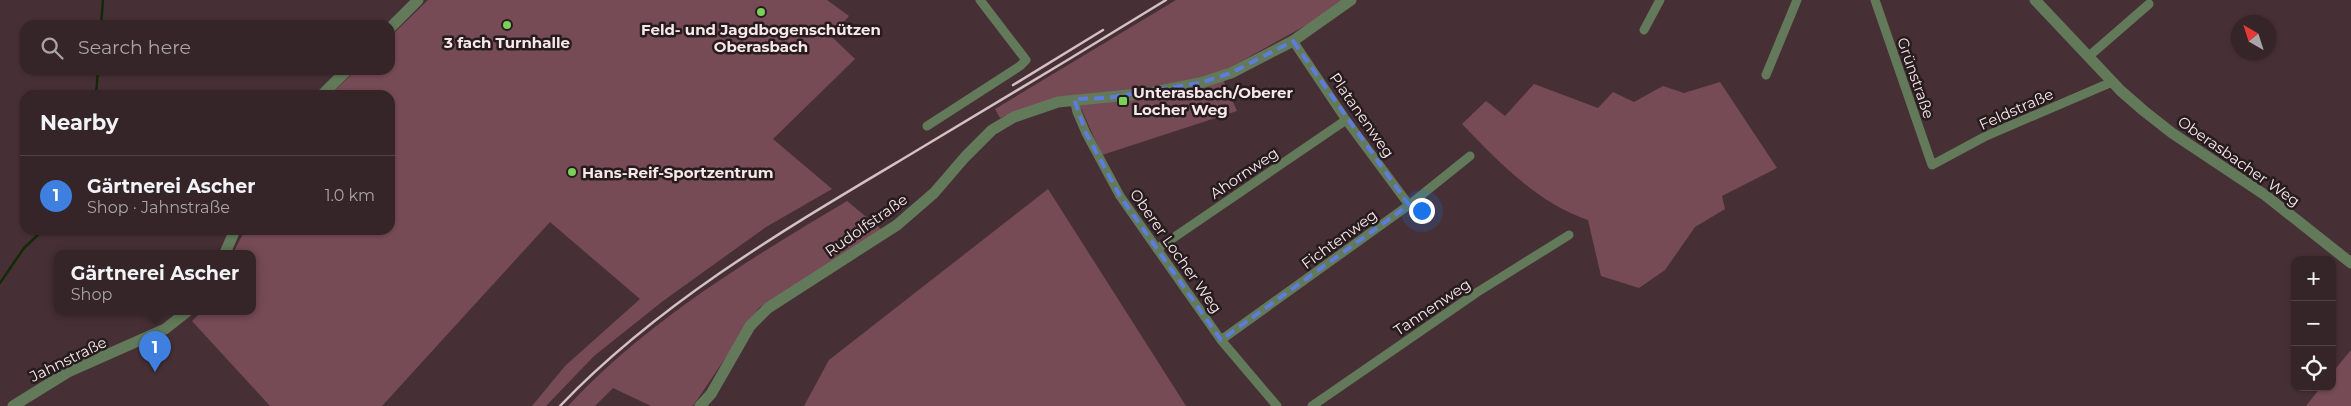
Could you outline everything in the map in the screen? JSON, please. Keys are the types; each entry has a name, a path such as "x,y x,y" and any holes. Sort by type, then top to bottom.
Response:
{"street":[{"path":"395,23 418,0"},
{"name":"Rudolfstraße","path":"700,406 711,394 750,326 768,308 897,225 934,193 965,157 992,130 1014,117 1058,102 1149,93 1200,83 1231,73 1293,41 1351,0"},
{"path":"1644,30 1660,0"},
{"path":"1766,75 1797,0"},
{"name":"Grünstraße","path":"1875,0 1932,164"},
{"name":"Oberasbacher Weg","path":"2035,0 2112,82 2172,133 2265,195 2351,263"},
{"path":"928,126 1020,66 1026,60 983,1"},
{"path":"2088,57 2150,4"},
{"name":"Platanenweg","path":"1293,41 1346,120 1409,205"},
{"path":"327,90 342,75"},
{"name":"Feldstraße","path":"1932,164 1986,136 2112,82"},
{"name":"Oberer Locher Weg","path":"1074,99 1083,126 1120,196 1221,340 1277,406"},
{"name":"Ahornweg","path":"1157,248 1346,120"},
{"name":"Fichtenweg","path":"1221,340 1409,205 1470,156"},
{"path":"226,250 233,235"},
{"name":"Tannenweg","path":"1312,406 1476,293 1569,235"},
{"name":"Jahnstraße","path":"13,406 68,372 165,329 183,315"}],"highlighted area":[{"path":"1293,41 1409,205 1221,340 1120,196 1086,133 1074,99 1107,98 1200,83 1231,73"}],"shaded area":[{"name":"Hans-Reif-Sportzentrum","path":"428,0 827,0 849,16 831,36 855,59 773,139 832,189 766,227 663,301 594,356 546,406 532,406 565,366 640,299 550,222 382,406 270,406 192,321 198,315 256,315 256,250 235,250 242,235 395,235 395,90 335,90 351,75 395,75 395,32"},
{"path":"1176,0 1347,0 1321,17 1220,73 1237,111 1102,155 1076,97 1057,97 1000,118 995,109"},
{"path":"1720,82 1777,168 1722,196 1725,209 1695,227 1665,270 1639,288 1601,276 1588,220 1569,213 1519,180 1462,124 1486,101 1505,116 1534,84 1598,108 1613,92 1634,102 1663,86 1684,93"},
{"path":"1048,189 1186,406 804,406 829,360"},
{"path":"847,201 882,230 759,308 693,406 651,406 613,388 595,406 568,406 631,346 665,319 736,269"},
{"path":"2351,350 2351,406 2306,406 2318,391 2336,391 2336,368"}],"waterway":[{"path":"101,20 103,0"},
{"path":"96,90 98,75"},
{"path":"0,283 24,248 38,235"}],"railway":[{"path":"560,406 598,369 638,335 679,302 722,272 810,214 1166,0"},
{"path":"1013,85 1103,30"}],"place":[{"name":"Feld- und Jagdbogenschützen Oberasbach","path":"761,12"},
{"name":"3 fach Turnhalle","path":"507,25"},
{"name":"Unterasbach/Oberer Locher Weg","path":"1123,101"},
{"name":"Hans-Reif-Sportzentrum","path":"572,172"},
{"name":"Gärtnerei Ascher","path":"155,372"}]}
